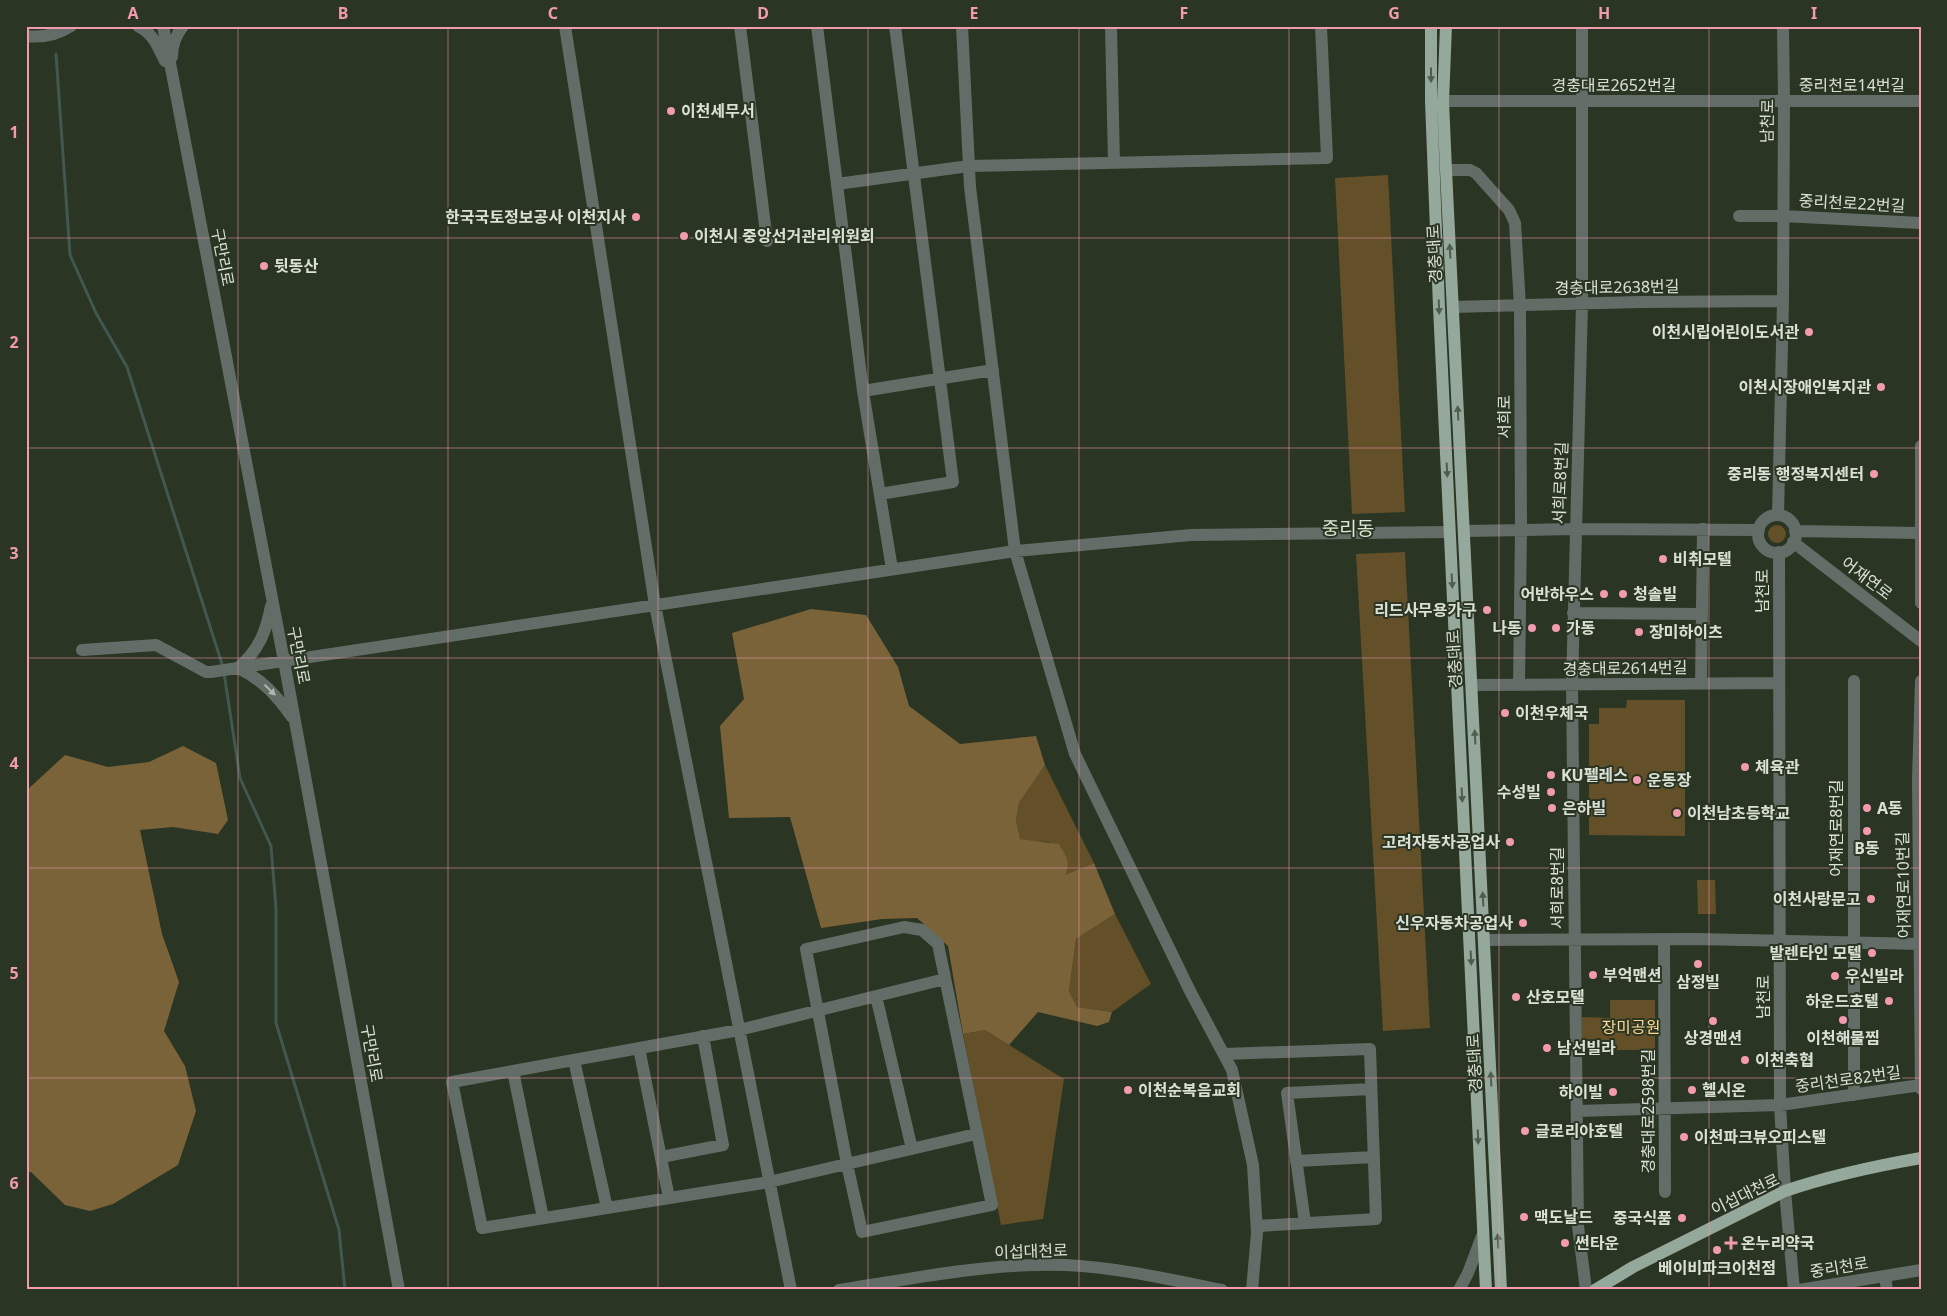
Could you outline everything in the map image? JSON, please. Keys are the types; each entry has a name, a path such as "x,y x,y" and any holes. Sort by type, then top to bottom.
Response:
{"main road":[{"name":"경충대로","path":"1431,26 1431,101 1449,532 1486,1290"},
{"name":"경충대로","path":"1446,26 1444,101 1446,170 1501,1290"},
{"path":"1449,532 1465,531"},
{"name":"이섭대천로","path":"1596,1290 1633,1267 1785,1191 1808,1183 1876,1166 1921,1158"}],"street":[{"path":"26,36 41,37 71,26"},
{"path":"138,26 146,30 155,42 172,75"},
{"name":"구만리로","path":"163,26 284,661 399,1290"},
{"path":"172,75 172,49 176,35 183,26"},
{"path":"565,26 655,605 791,1290"},
{"path":"740,26 767,241"},
{"path":"817,26 863,391 892,569"},
{"path":"880,494 953,482 895,26"},
{"path":"962,26 970,187 1015,551 1075,754 1190,991 1232,1070 1253,1165 1257,1226 1252,1290"},
{"path":"1111,26 1114,163"},
{"path":"837,184 913,172 969,166 1327,158 1321,26"},
{"name":"서희로8번길","path":"1582,26 1582,304 1574,528 1572,685 1578,1226 1586,1290"},
{"name":"남천로","path":"1778,515 1783,301 1783,26"},
{"name":"경충대로2652번길","path":"1444,101 1784,101"},
{"name":"중리천로14번길","path":"1784,101 1921,101"},
{"path":"1446,170 1470,170 1476,174 1512,215 1515,224 1520,306"},
{"path":"1738,216 1782,216"},
{"name":"중리천로22번길","path":"1782,216 1921,223"},
{"name":"경충대로2638번길","path":"1452,307 1783,301"},
{"name":"서희로","path":"1519,685 1521,529 1520,306"},
{"path":"863,391 993,370"},
{"path":"1921,446 1921,603"},
{"path":"1778,515 1789,520 1794,536 1785,551 1779,552 1767,550 1763,546 1759,541 1758,530 1766,518 1778,515"},
{"path":"1465,531 1574,528 1758,530"},
{"path":"1701,684 1703,530"},
{"path":"82,650 156,645 206,672 211,672 1015,551 1191,536 1449,532"},
{"path":"1794,536 1920,532"},
{"name":"어재연로","path":"1794,536 1921,641"},
{"name":"남천로","path":"1779,552 1780,1105 1785,1191 1794,1290"},
{"path":"238,668 250,658 266,628 272,600"},
{"path":"1573,613 1702,614"},
{"path":"238,668 253,675 266,685 279,698 295,720"},
{"name":"어재연로8번길","path":"1854,681 1854,1095"},
{"name":"어재연로10번길","path":"1921,682 1918,779 1921,1086"},
{"name":"경충대로2614번길","path":"1472,685 1778,683"},
{"path":"904,928 922,930 938,944 945,979 992,1205 862,1232 806,950 904,928"},
{"path":"1485,940 1779,941 1920,944"},
{"name":"경충대로2598번길","path":"1664,940 1665,1192"},
{"path":"945,979 739,1030 452,1082 482,1228 770,1182 976,1134"},
{"path":"876,996 912,1149"},
{"path":"661,1157 723,1145 703,1036"},
{"path":"639,1048 669,1198"},
{"path":"1224,1054 1370,1049 1376,1219 1257,1226"},
{"path":"574,1060 607,1208"},
{"path":"513,1071 544,1218"},
{"name":"중리천로82번길","path":"1577,1111 1665,1110 1780,1105 1921,1086"},
{"path":"1306,1224 1287,1093 1371,1089"},
{"path":"1296,1161 1374,1157"},
{"path":"1459,1290 1468,1273 1482,1236"},
{"name":"이섭대천로","path":"839,1290 962,1271 1040,1264 1116,1270 1222,1290"},
{"name":"중리천로","path":"1799,1290 1921,1270"},
{"path":"394,1290 396,1274"},
{"path":"396,1274 406,1290"},
{"name":"중리천로","path":"1885,1276 1887,1290"}],"green space":[{"path":"1388,175 1405,512 1352,514 1335,178"},
{"path":"1773,525 1781,525 1786,530 1784,541 1773,543 1768,538 1768,530"},
{"path":"1405,552 1430,1028 1383,1031 1356,554"},
{"name":"운동장","path":"1627,700 1685,700 1685,836 1589,835 1589,724 1599,724 1599,708 1626,708"},
{"path":"1045,765 1094,863 1064,876 1049,842 1020,840 1016,820 1019,803"},
{"path":"1697,880 1715,880 1716,914 1698,914"},
{"path":"1115,914 1151,984 1112,1012 1077,1007 1069,991 1076,939"},
{"name":"장미공원","path":"1610,1000 1655,1000 1655,1050 1582,1050 1582,1017 1610,1018"},
{"path":"985,1030 1064,1079 1043,1219 1001,1225 963,1034"}],"shaded area":[{"path":"811,609 866,615 898,667 909,706 960,744 1036,736 1045,765 1019,803 1016,820 1020,839 1059,844 1068,862 1065,875 1094,863 1115,914 1076,939 1069,991 1077,1007 1112,1012 1109,1022 1097,1026 1038,1012 1009,1045 985,1030 963,1034 948,946 917,918 882,919 821,928 790,817 729,818 720,726 744,699 732,633"},
{"path":"183,746 216,763 228,820 218,834 173,827 140,830 162,934 179,982 164,1031 185,1066 196,1111 178,1165 113,1204 90,1211 65,1205 31,1172 26,1172 26,791 65,755 108,767 149,762"}],"waterway":[{"path":"56,54 70,255 96,313 127,367 223,667"},
{"path":"224,673 240,778 271,846 276,908 276,1023 339,1230 345,1290"}],"place":[{"name":"이천세무서","path":"671,111"},
{"name":"한국국토정보공사 이천지사","path":"636,217"},
{"name":"이천시 중앙선거관리위원회","path":"684,236"},
{"name":"뒷동산","path":"264,266"},
{"name":"이천시립어린이도서관","path":"1809,332"},
{"name":"이천시장애인복지관","path":"1881,387"},
{"name":"중리동 행정복지센터","path":"1874,474"},
{"name":"비취모텔","path":"1663,559"},
{"name":"어반하우스","path":"1604,594"},
{"name":"청솔빌","path":"1623,594"},
{"name":"리드사무용가구","path":"1487,610"},
{"name":"나동","path":"1532,628"},
{"name":"가동","path":"1556,628"},
{"name":"장미하이츠","path":"1639,632"},
{"name":"이천우체국","path":"1505,713"},
{"name":"체육관","path":"1745,767"},
{"name":"KU펠레스","path":"1551,775"},
{"name":"운동장","path":"1637,780"},
{"name":"수성빌","path":"1551,792"},
{"name":"은하빌","path":"1552,808"},
{"name":"A동","path":"1867,808"},
{"name":"이천남초등학교","path":"1677,813"},
{"name":"B동","path":"1867,831"},
{"name":"고려자동차공업사","path":"1510,842"},
{"name":"이천사랑문고","path":"1871,899"},
{"name":"신우자동차공업사","path":"1523,923"},
{"name":"발렌타인 모텔","path":"1872,953"},
{"name":"삼정빌","path":"1698,964"},
{"name":"부억맨션","path":"1593,975"},
{"name":"우신빌라","path":"1835,976"},
{"name":"산호모텔","path":"1516,997"},
{"name":"하운드호텔","path":"1889,1001"},
{"name":"이천해물찜","path":"1843,1020"},
{"name":"상경맨션","path":"1713,1021"},
{"name":"남선빌라","path":"1547,1048"},
{"name":"이천축협","path":"1745,1060"},
{"name":"이천순복음교회","path":"1128,1090"},
{"name":"헬시온","path":"1692,1090"},
{"name":"하이빌","path":"1613,1092"},
{"name":"글로리아호텔","path":"1525,1131"},
{"name":"이천파크뷰오피스텔","path":"1684,1137"},
{"name":"맥도날드","path":"1524,1217"},
{"name":"중국식품","path":"1682,1218"},
{"name":"썬타운","path":"1565,1243"},
{"name":"온누리약국","path":"1731,1243"},
{"name":"베이비파크이천점","path":"1717,1250"}],"district":[{"name":"중리동","path":"1348,528"}]}
